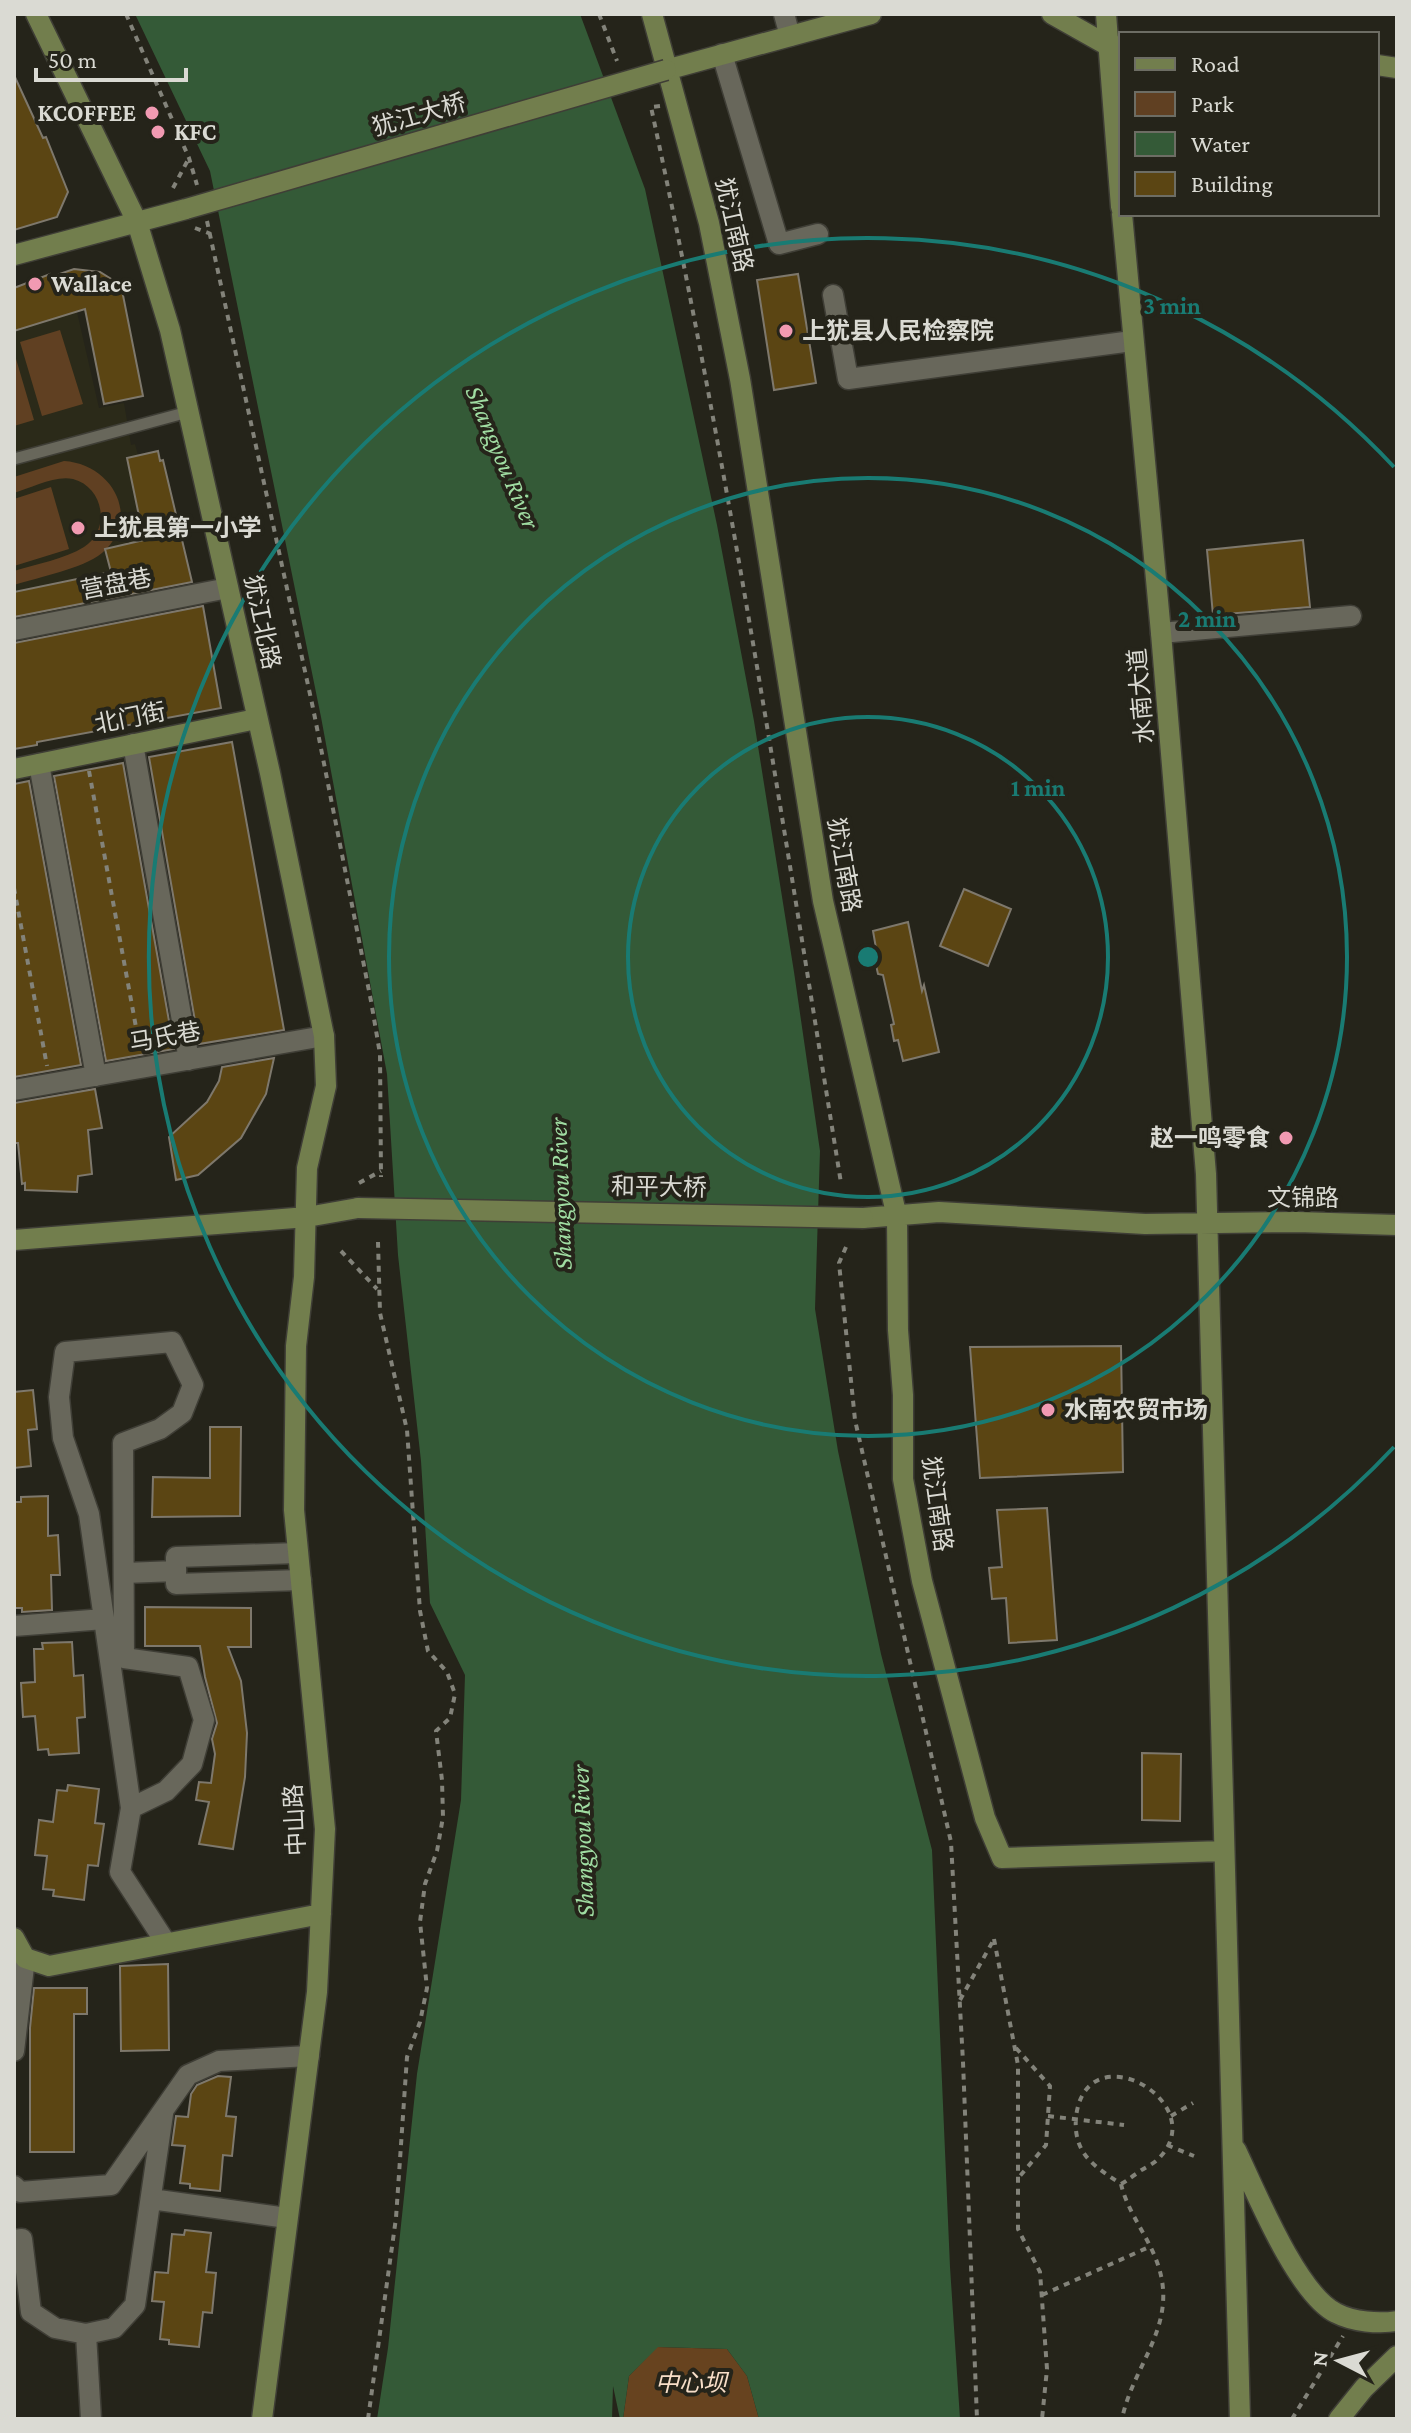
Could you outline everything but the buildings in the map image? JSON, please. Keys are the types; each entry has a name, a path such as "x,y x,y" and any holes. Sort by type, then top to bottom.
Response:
{"street":[{"name":"犹江北路","path":"36,14 137,222 170,330 324,1036 326,1086 307,1168 307,1217"},
{"name":"犹江南路","path":"652,14 709,223 740,379 823,901 897,1217 903,1479 922,1581 985,1818 1002,1858 1224,1851"},
{"path":"784,14 790,36"},
{"name":"犹江大桥","path":"14,255 137,222 188,218 666,70 871,14"},
{"path":"1052,14 1114,46"},
{"path":"1106,14 1114,46 1119,161"},
{"path":"722,54 779,244 818,234"},
{"name":"水南大道","path":"1122,216 1206,1174 1240,2419"},
{"path":"833,295 848,379 1132,341"},
{"name":"营盘巷","path":"14,630 228,588"},
{"path":"1161,633 1351,616"},
{"name":"北门街","path":"14,769 256,719"},
{"path":"133,744 189,1060"},
{"path":"39,764 96,1076"},
{"name":"马氏巷","path":"14,1090 324,1036"},
{"name":"和平大桥","path":"14,1240 307,1217 358,1208 897,1217"},
{"name":"文锦路","path":"897,1217 939,1212 1145,1224 1297,1222 1397,1225"},
{"name":"中山路","path":"262,2419 317,1992 325,1829 294,1510 296,1346 307,1217"},
{"path":"131,1808 166,1791 192,1764 204,1720 188,1667 124,1658 123,1443 160,1429 182,1413 193,1385 172,1342 65,1352 59,1397 63,1438 89,1514 131,1808 120,1872 166,1943"},
{"path":"298,1553 176,1557 176,1584 301,1580"},
{"path":"125,1573 176,1571"},
{"path":"14,1626 104,1619"},
{"path":"25,1958 49,1966 321,1914"},
{"path":"14,1938 25,1958 14,2051"},
{"path":"14,2186 20,2192 111,2185 188,2075 219,2061 309,2056"},
{"path":"14,2240 22,2239 31,2312 55,2328 86,2334 114,2328 135,2305 164,2109"},
{"path":"1232,2141 1273,2227 1315,2296 1336,2313 1384,2323 1397,2321"},
{"path":"151,2199 287,2218"},
{"path":"86,2334 91,2419"},
{"path":"1339,2419 1364,2388 1397,2356"}],"lane":[{"path":"14,459 188,412"}],"path":[{"path":"126,14 189,158 197,184"},
{"path":"599,14 617,61"},
{"path":"651,107 694,313 759,679 841,1183"},
{"path":"173,188 189,158"},
{"path":"188,218 211,234 313,708 380,1054 381,1174 359,1183"},
{"path":"86,754 143,1068"},
{"path":"14,888 50,1084"},
{"path":"368,2419 396,2218 407,2057 420,2022 427,1988 420,1922 425,1884 437,1851 443,1817 436,1731 450,1718 455,1694 447,1672 428,1651 420,1611 407,1430 380,1313 378,1242"},
{"path":"846,1247 839,1263 855,1420 951,1842 977,2419"},
{"path":"341,1251 379,1291"},
{"path":"960,2000 994,1939 1018,2065 1018,2229 1040,2272 1047,2369 1042,2419"},
{"path":"1015,2046 1050,2086 1046,2145 1018,2178"},
{"path":"1121,2184 1164,2154 1171,2116 1168,2105 1138,2082 1123,2077 1101,2077 1085,2089 1078,2105 1079,2144 1085,2159 1121,2184 1125,2201 1158,2265 1164,2289 1158,2335 1131,2386 1122,2419"},
{"path":"1171,2116 1193,2103"},
{"path":"1048,2116 1124,2125"},
{"path":"1167,2145 1194,2156"},
{"path":"1042,2295 1149,2247"},
{"path":"1292,2419 1344,2334"}],"shaded area":[{"name":"上犹县第一小学","path":"77,312 99,408 124,403 131,445 135,444 138,455 127,458 157,598 14,626 14,330"}],"green space":[{"path":"60,330 83,404 42,416 20,342"},
{"path":"14,352 34,420 14,426"},
{"path":"64,461 81,464 108,482 116,495 120,525 114,539 94,559 14,585 14,571 76,551 93,540 98,530 101,520 97,500 92,491 73,479 59,479 14,493 14,477"},
{"path":"51,487 69,549 14,566 14,499"},
{"name":"中心坝","path":"657,2347 727,2349 747,2376 759,2419 623,2419 629,2376"}],"water":[{"name":"Shangyou River","path":"135,14 580,14 645,189 717,525 754,721 794,972 820,1151 815,1309 838,1451 881,1654 932,1850 950,2267 960,2419 759,2419 747,2376 727,2349 658,2347 629,2376 623,2419 620,2419 613,2386 612,2419 377,2419 388,2348 417,2074 461,1800 465,1675 430,1603 421,1461 398,1255 387,1074 321,717 210,171"}],"place":[{"name":"KCOFFEE","path":"152,113"},
{"name":"KFC","path":"158,132"},
{"name":"Wallace","path":"35,284"},
{"name":"上犹县人民检察院","path":"786,331"},
{"name":"上犹县第一小学","path":"78,528"},
{"name":"赵一鸣零食","path":"1286,1138"},
{"name":"水南农贸市场","path":"1048,1410"}]}
